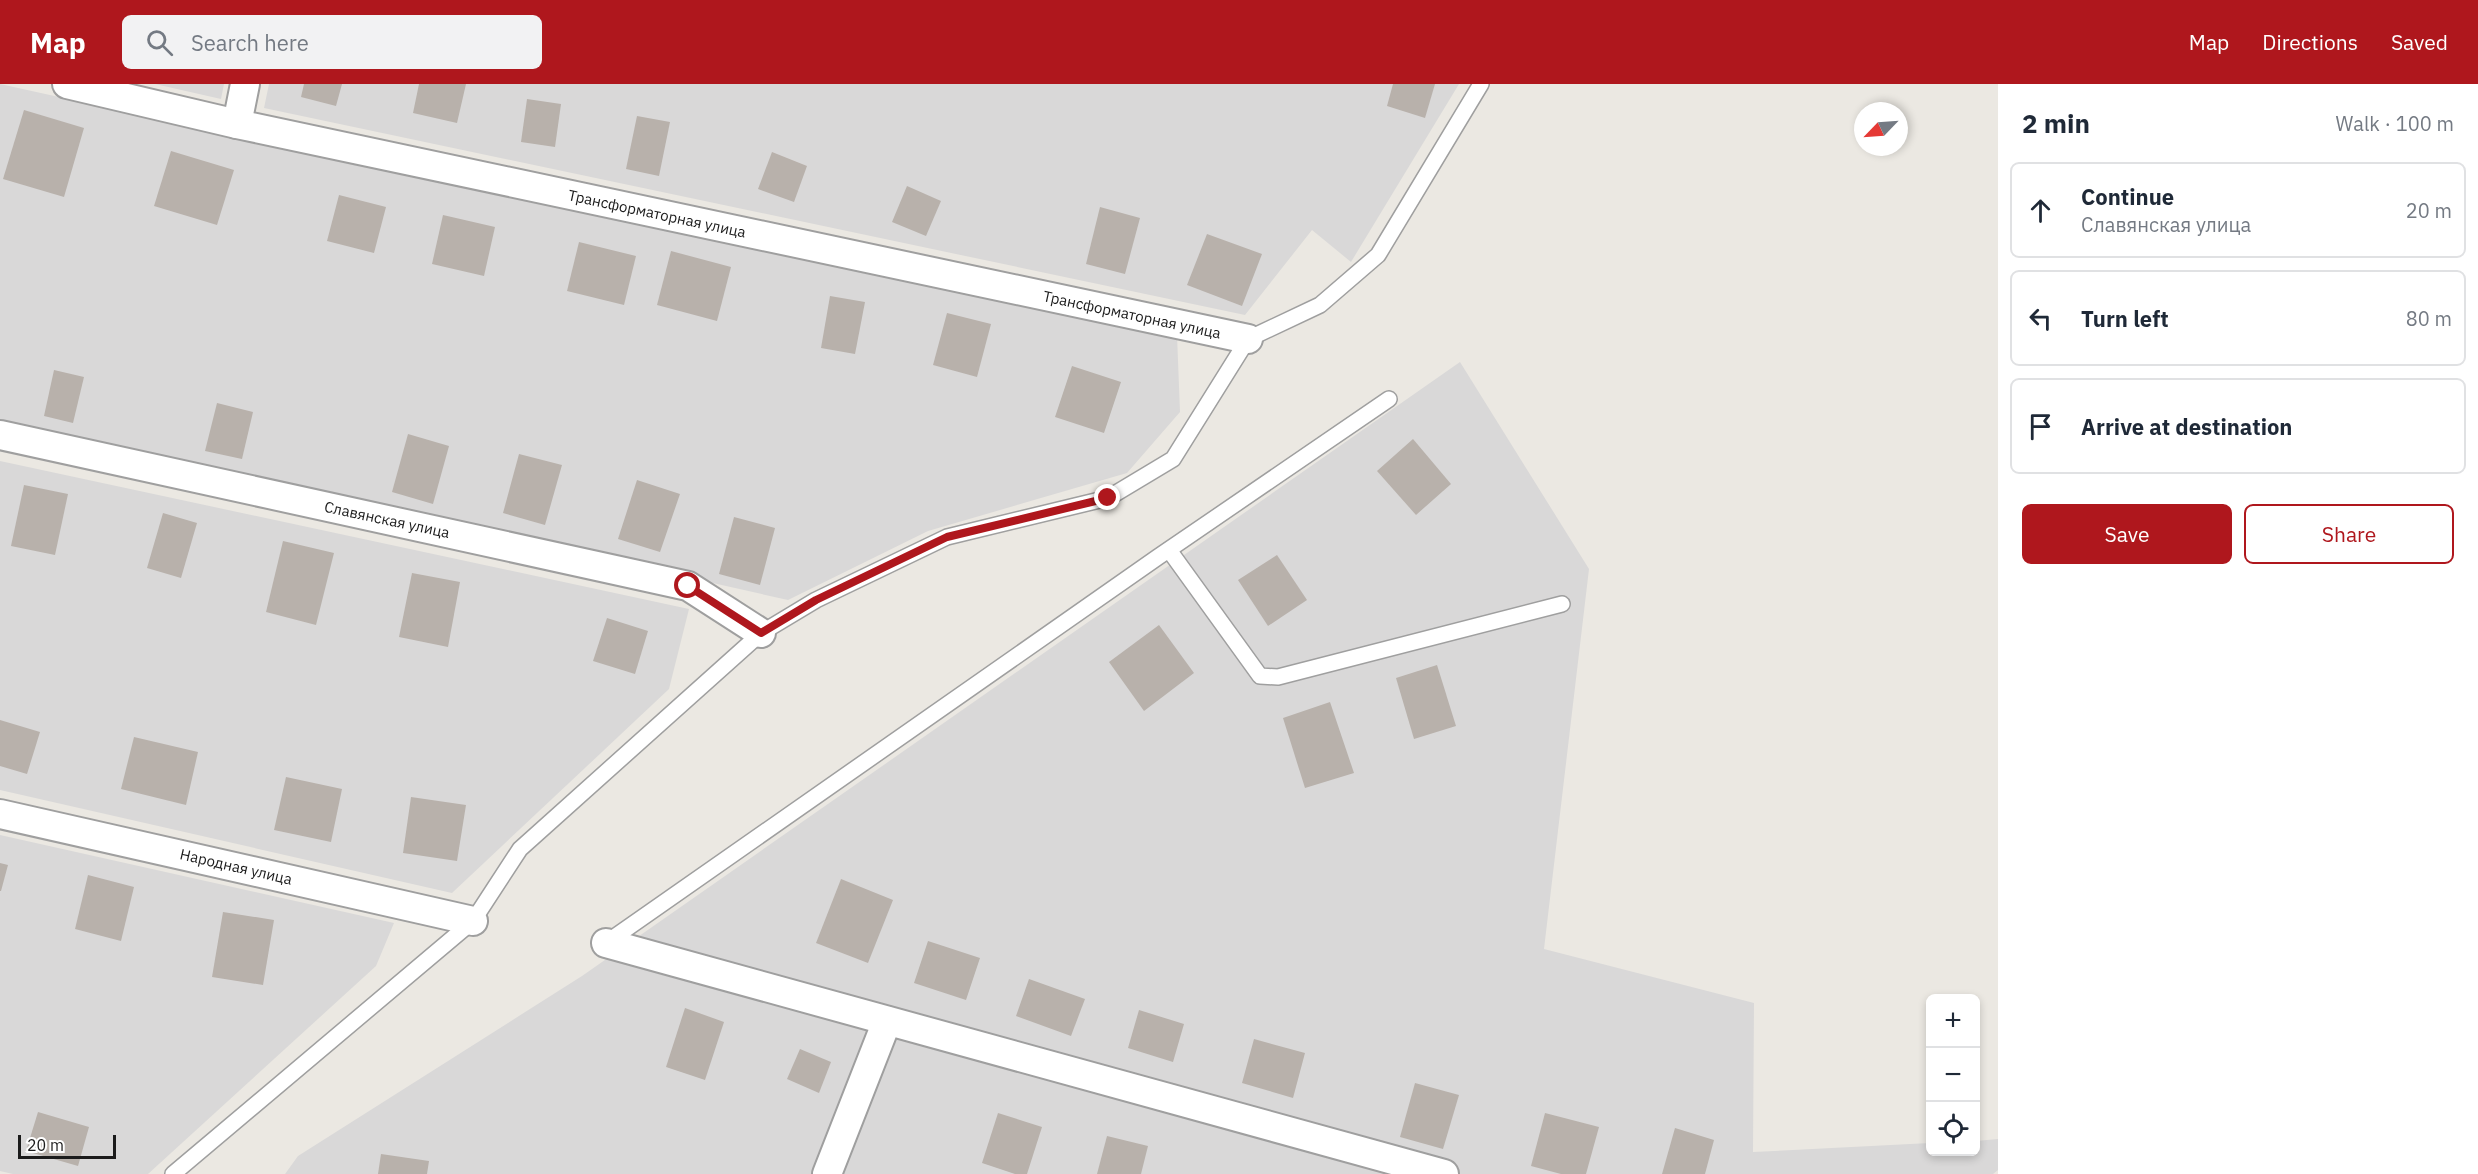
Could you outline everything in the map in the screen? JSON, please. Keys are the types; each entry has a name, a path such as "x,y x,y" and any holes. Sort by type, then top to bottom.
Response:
{"street":[{"name":"Трансформаторная улица","path":"67,84 237,124 1248,339"},
{"path":"237,124 245,84"},
{"name":"Славянская улица","path":"0,435 688,586 761,633"},
{"name":"Народная улица","path":"0,814 472,921"},
{"path":"606,943 1444,1174"},
{"path":"827,1174 887,1021"}],"lane":[{"path":"172,1174 472,921 520,849 761,633 816,600 947,537 1108,498 1173,459 1248,339 1320,305 1378,255 1481,84"},
{"path":"606,943 1389,399"},
{"path":"1169,550 1260,676 1278,677 1562,604"}],"shaded area":[{"path":"0,84 1177,335 1180,412 1127,473 928,531 788,600 0,423"},
{"path":"155,84 224,84 221,99"},
{"path":"269,84 1459,84 1351,262 1312,230 1245,315 264,108"},
{"path":"1460,362 1589,569 1544,949 1754,1003 1753,1152 1926,1143 1926,1156 1980,1156 1980,1141 1998,1139 1998,1170 1993,1174 285,1174 298,1156 582,976"},
{"path":"0,461 689,609 669,689 452,893 0,790"},
{"path":"0,835 394,923 376,966 148,1174 13,1174 0,1171"}],"building":[{"path":"304,84 342,84 336,106 301,97"},
{"path":"419,84 466,84 457,123 413,113"},
{"path":"1393,84 1435,84 1425,118 1387,106"},
{"path":"527,99 561,104 555,147 521,142"},
{"path":"24,110 84,128 64,197 3,179"},
{"path":"637,116 670,122 659,176 626,169"},
{"path":"171,151 234,170 217,225 154,206"},
{"path":"772,152 807,166 794,202 758,189"},
{"path":"907,186 941,201 926,236 892,222"},
{"path":"339,195 386,207 374,253 327,241"},
{"path":"1100,207 1140,218 1125,274 1086,264"},
{"path":"443,215 495,227 484,276 432,264"},
{"path":"1207,234 1262,254 1242,306 1187,285"},
{"path":"579,242 636,256 624,305 567,291"},
{"path":"671,251 731,267 717,321 657,305"},
{"path":"830,296 865,302 855,354 821,348"},
{"path":"947,313 991,324 977,377 933,365"},
{"path":"1072,366 1121,382 1104,433 1055,417"},
{"path":"54,370 84,377 73,423 44,416"},
{"path":"217,403 253,412 242,459 205,451"},
{"path":"408,434 449,446 433,504 392,492"},
{"path":"1413,439 1451,484 1416,515 1377,471"},
{"path":"519,454 562,465 545,525 503,513"},
{"path":"637,480 680,494 660,552 618,539"},
{"path":"24,485 68,494 55,555 11,546"},
{"path":"163,513 197,523 181,578 147,568"},
{"path":"734,517 775,528 760,585 719,574"},
{"path":"283,541 334,553 316,625 266,612"},
{"path":"1277,555 1307,600 1268,626 1238,580"},
{"path":"412,573 460,582 448,647 399,637"},
{"path":"607,618 648,631 635,674 593,661"},
{"path":"1159,625 1194,673 1144,711 1109,662"},
{"path":"1437,665 1456,726 1414,739 1396,678"},
{"path":"1330,702 1354,773 1305,788 1283,718"},
{"path":"0,720 40,732 27,774 0,766"},
{"path":"134,737 198,752 186,805 121,789"},
{"path":"286,777 342,789 331,842 274,830"},
{"path":"411,797 466,805 457,861 403,853"},
{"path":"0,863 8,865 1,891 0,891"},
{"path":"88,875 134,887 121,941 75,929"},
{"path":"841,879 893,900 868,963 816,943"},
{"path":"223,912 274,920 263,985 212,977"},
{"path":"928,941 980,958 966,1000 914,983"},
{"path":"1029,979 1085,999 1071,1036 1016,1016"},
{"path":"685,1008 724,1022 705,1080 666,1067"},
{"path":"1139,1010 1184,1024 1173,1062 1128,1048"},
{"path":"1254,1039 1305,1053 1293,1098 1242,1083"},
{"path":"800,1049 831,1062 819,1093 787,1079"},
{"path":"1415,1083 1459,1095 1443,1149 1400,1137"},
{"path":"38,1112 89,1127 78,1166 26,1151"},
{"path":"998,1113 1042,1127 1027,1174 1015,1174 982,1163"},
{"path":"1545,1113 1599,1127 1586,1174 1561,1174 1531,1166"},
{"path":"1675,1128 1714,1140 1705,1174 1662,1174"},
{"path":"1107,1136 1148,1146 1141,1174 1097,1174"},
{"path":"381,1154 429,1161 427,1174 378,1174"}],"route":[{"path":"688,586 761,633 816,600 947,537 1108,498"}]}
